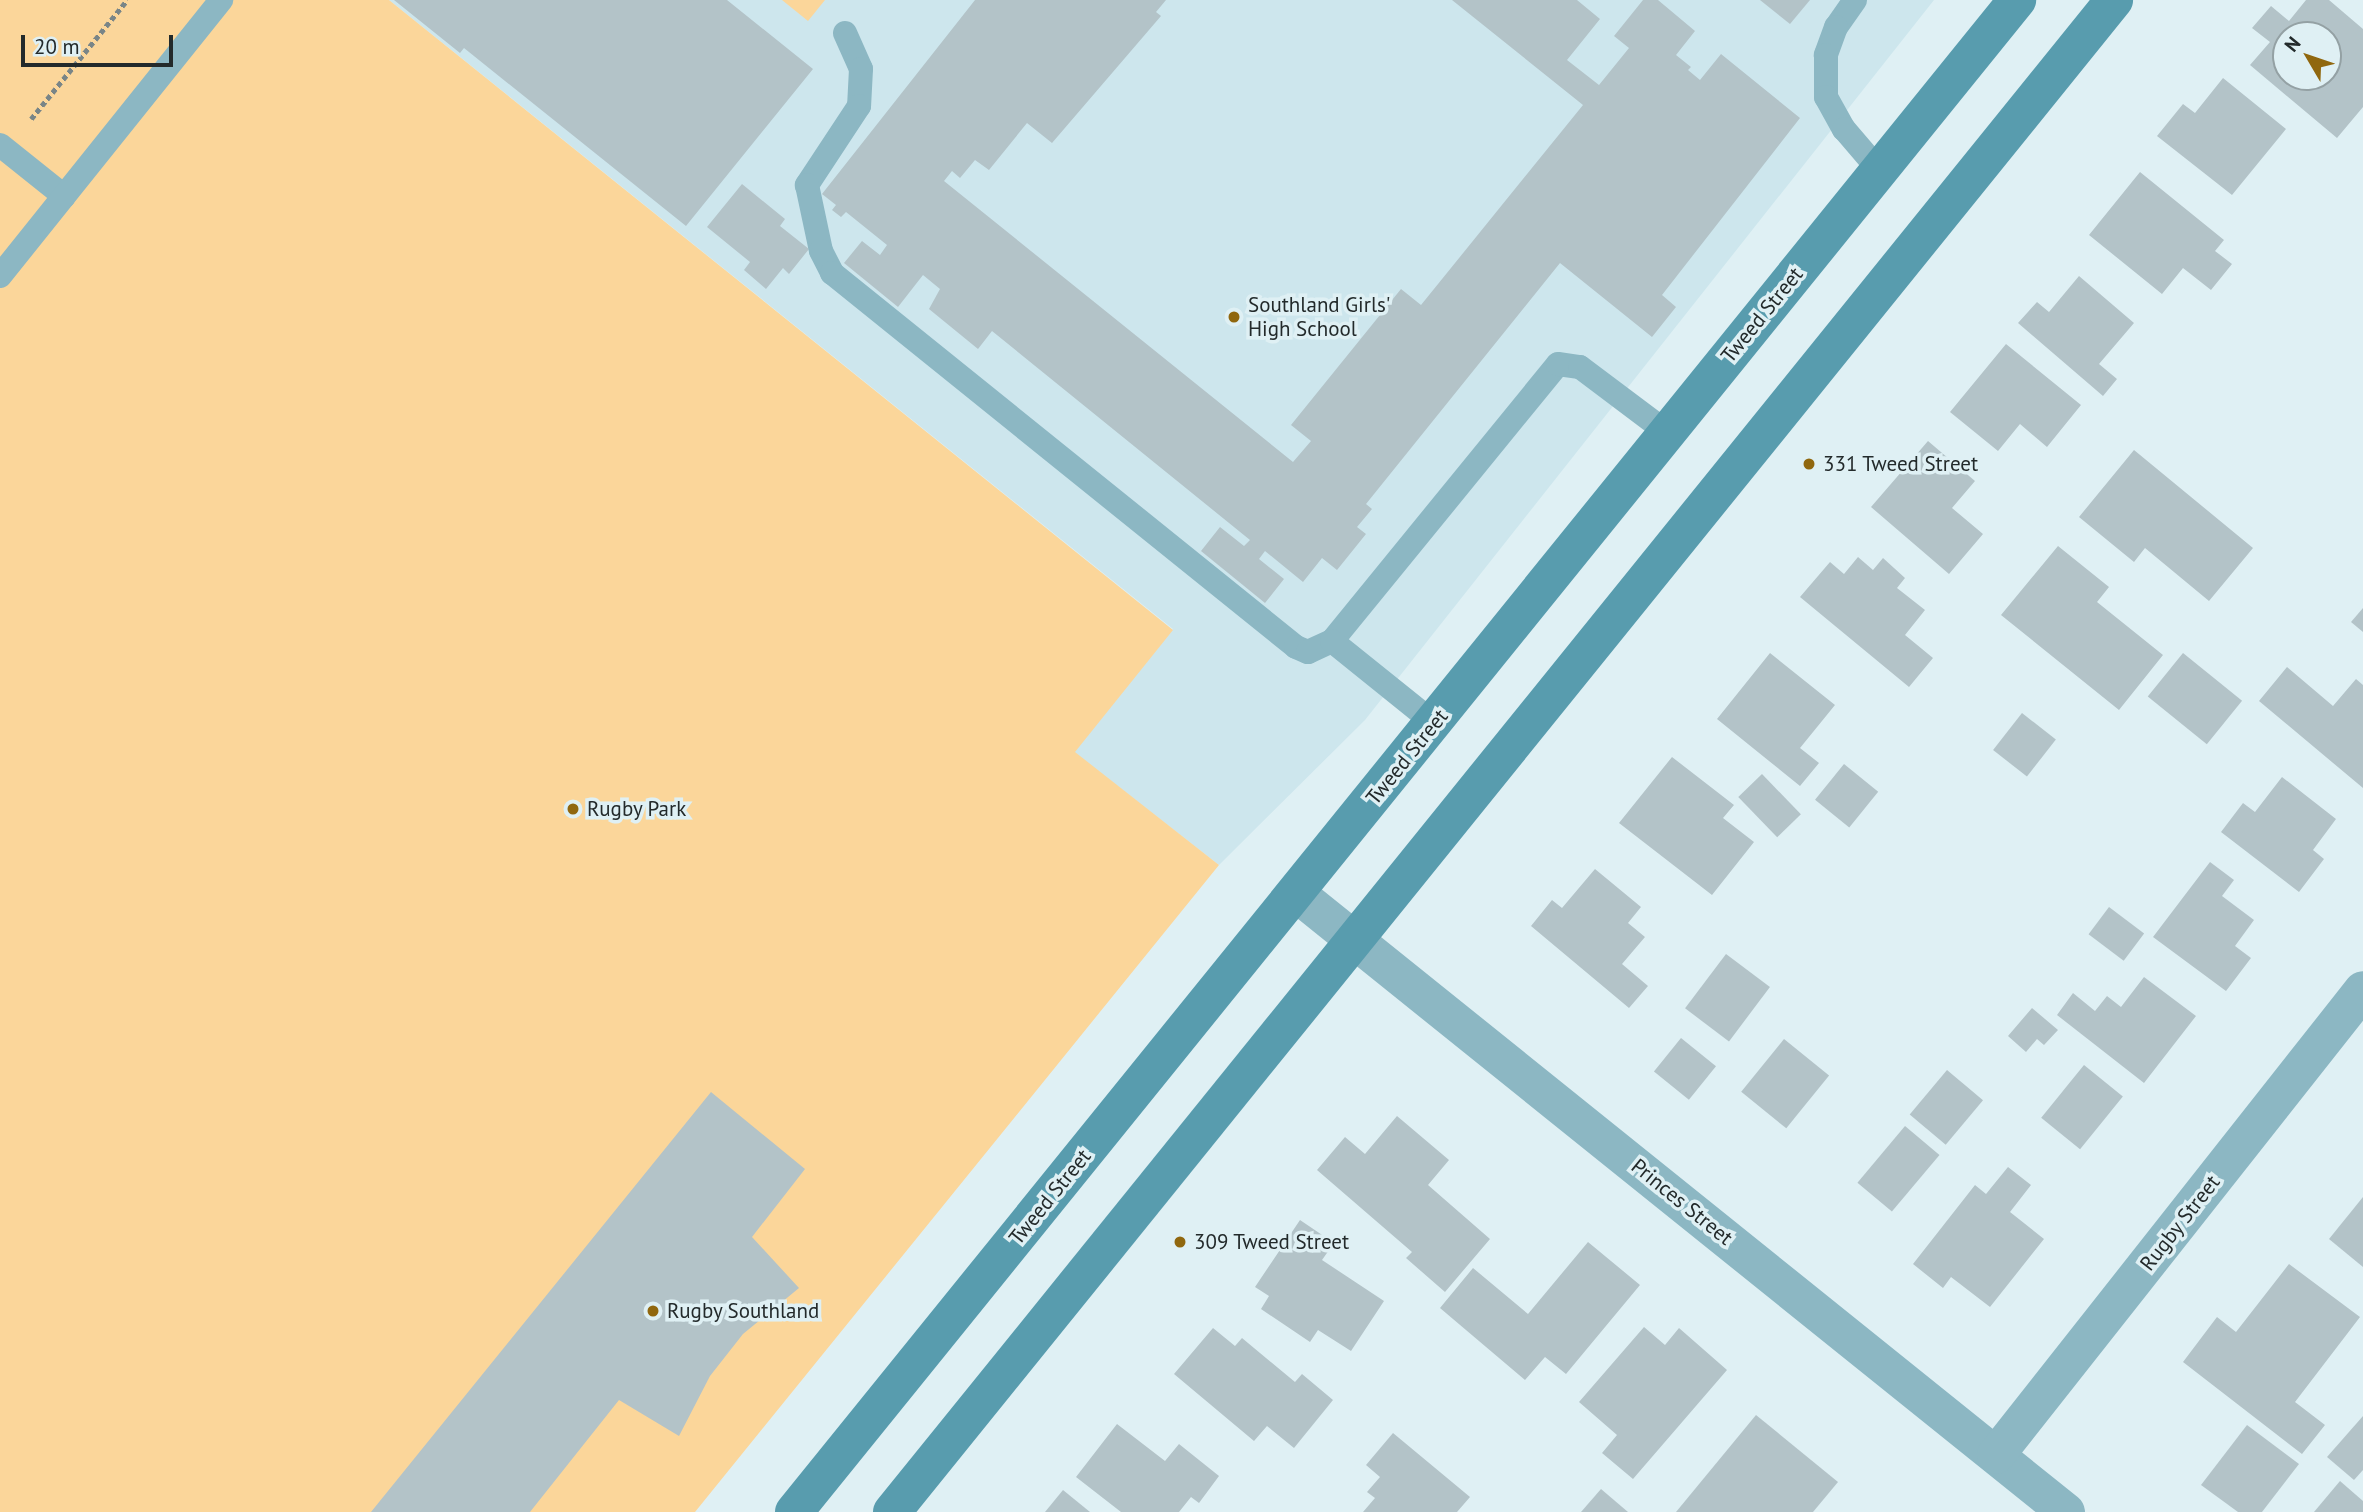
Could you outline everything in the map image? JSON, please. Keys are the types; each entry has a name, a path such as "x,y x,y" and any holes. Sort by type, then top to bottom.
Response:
{"main road":[{"name":"Tweed Street","path":"794,1512 2017,0"},
{"path":"892,1512 2114,0"}],"street":[{"name":"Princes Street","path":"1296,893 2066,1512"},
{"name":"Rugby Street","path":"1996,1455 2363,990"}],"lane":[{"path":"0,276 221,0"},
{"path":"1854,0 1836,27 1826,55 1826,97 1844,129 1880,170"},
{"path":"845,33 861,69 859,106 807,185 821,251 832,273 1281,638 1308,652 1322,650 1332,641 1558,365 1580,367 1668,433"},
{"path":"0,145 64,196"},
{"path":"1332,641 1434,723"}],"path":[{"path":"28,123 127,0"}],"shaded area":[{"name":"Rugby Park","path":"0,0 389,0 1173,630 1075,752 1219,865 695,1512 0,1512"},
{"name":"Southland Girls' High School","path":"389,0 1934,0 1365,720 1219,865 1074,752 1173,629"},
{"path":"782,0 825,0 808,21"}],"building":[{"path":"394,0 727,0 813,69 686,226 464,48 460,53"},
{"path":"975,0 1166,0 1156,12 1161,16 1052,143 1027,123 989,170 975,160 960,178 952,171 944,181 1293,462 1311,441 1291,425 1401,289 1421,305 1583,105 1452,0 1577,0 1600,19 1567,60 1599,85 1629,48 1614,36 1643,0 1658,0 1695,31 1676,55 1691,67 1688,70 1700,80 1721,54 1800,118 1662,295 1676,307 1652,337 1560,263 1366,504 1372,509 1357,527 1366,534 1337,570 1322,558 1303,582 1265,551 1259,559 1284,579 1265,603 1201,551 1220,527 1244,546 1250,540 992,331 978,349 929,309 940,289 923,275 898,307 844,263 862,241 880,255 887,245 846,212 841,217 832,210 836,205 822,194"},
{"path":"1760,0 1810,0 1790,24"},
{"path":"2306,0 2329,0 2363,29 2363,107 2337,138 2281,91 2342,91 2342,21 2289,21"},
{"path":"2271,6 2289,21 2272,21 2272,83 2250,65 2270,42 2252,28"},
{"path":"2223,78 2286,129 2232,195 2157,136 2183,104 2195,113"},
{"path":"2140,172 2224,240 2215,251 2232,264 2211,290 2183,268 2162,294 2089,235"},
{"path":"742,184 785,219 780,226 809,249 789,274 783,268 766,289 744,270 750,262 707,227"},
{"path":"2079,276 2134,323 2099,364 2117,379 2103,396 2018,323 2037,302 2049,312"},
{"path":"2006,344 2081,405 2047,447 2020,424 1998,451 1950,412"},
{"path":"1928,441 1975,481 1952,508 1983,534 1949,574 1871,507"},
{"path":"2134,450 2253,548 2209,601 2145,548 2134,562 2079,517"},
{"path":"2058,546 2109,587 2097,602 2163,655 2119,710 2001,615"},
{"path":"1858,557 1873,570 1883,558 1905,578 1897,588 1925,610 1905,635 1933,658 1909,687 1800,597 1830,562 1844,574"},
{"path":"2363,608 2363,632 2351,622"},
{"path":"1770,653 1835,705 1800,748 1819,763 1800,786 1717,719"},
{"path":"2183,653 2242,701 2207,744 2148,697"},
{"path":"2287,667 2333,706 2356,679 2363,685 2363,788 2259,701"},
{"path":"2022,713 2056,739 2027,777 1993,750"},
{"path":"1672,757 1734,805 1723,818 1754,842 1712,895 1619,823"},
{"path":"1844,764 1878,792 1849,827 1815,800"},
{"path":"1762,774 1801,814 1777,837 1738,797"},
{"path":"2282,777 2336,819 2313,850 2324,859 2299,892 2221,832 2243,803 2255,812"},
{"path":"2210,862 2234,880 2222,896 2254,920 2235,946 2251,958 2226,991 2153,937"},
{"path":"1595,869 1641,907 1628,923 1645,937 1622,964 1648,986 1629,1008 1531,926 1552,900 1562,908"},
{"path":"2109,907 2144,933 2124,961 2089,934"},
{"path":"1726,954 1770,987 1729,1041 1685,1008"},
{"path":"2144,977 2196,1016 2144,1083 2057,1015 2073,993 2095,1011 2107,996 2121,1007"},
{"path":"2032,1008 2058,1030 2044,1045 2037,1039 2026,1052 2008,1036"},
{"path":"1681,1038 1716,1066 1689,1100 1654,1071"},
{"path":"1784,1039 1829,1076 1786,1128 1741,1092"},
{"path":"2084,1065 2123,1096 2080,1149 2041,1118"},
{"path":"1947,1070 1983,1100 1946,1145 1910,1114"},
{"name":"Rugby Southland","path":"711,1092 805,1169 752,1237 799,1288 743,1334 710,1376 679,1436 619,1400 530,1512 371,1512"},
{"path":"1397,1116 1449,1160 1428,1185 1490,1239 1445,1292 1406,1258 1412,1252 1317,1170 1345,1137 1365,1154"},
{"path":"1905,1126 1939,1155 1892,1212 1857,1183"},
{"path":"2008,1167 2031,1185 2010,1212 2044,1239 1990,1307 1951,1277 1943,1288 1913,1264 1975,1185 1986,1194"},
{"path":"2363,1197 2363,1267 2329,1239"},
{"path":"1300,1220 1334,1243 1322,1260 1384,1301 1351,1351 1318,1330 1310,1342 1261,1309 1269,1296 1255,1287"},
{"path":"1588,1242 1640,1285 1566,1374 1545,1357 1525,1380 1440,1308 1473,1268 1528,1314"},
{"path":"2289,1264 2360,1317 2295,1402 2325,1425 2302,1454 2183,1362 2217,1317 2236,1332"},
{"path":"1644,1327 1665,1345 1679,1328 1727,1370 1633,1479 1602,1453 1617,1435 1579,1402"},
{"path":"1213,1328 1235,1346 1242,1338 1295,1382 1302,1374 1333,1400 1294,1448 1267,1426 1254,1441 1174,1374"},
{"path":"1756,1415 1838,1482 1813,1512 1676,1512"},
{"path":"2363,1416 2363,1470 2354,1480 2327,1457"},
{"path":"1117,1424 1165,1461 1179,1444 1219,1476 1199,1503 1191,1497 1179,1512 1121,1512 1076,1477"},
{"path":"2247,1425 2299,1464 2262,1512 2238,1512 2201,1485"},
{"path":"1393,1433 1470,1497 1457,1512 1363,1512 1375,1498 1367,1492 1380,1477 1366,1465"},
{"path":"2340,1481 2363,1501 2363,1512 2314,1512"},
{"path":"1601,1489 1628,1512 1581,1512"},
{"path":"1063,1490 1090,1512 1045,1512"}],"place":[{"name":"Southland Girls' High School","path":"1234,317"},
{"name":"331 Tweed Street","path":"1809,464"},
{"name":"Rugby Park","path":"573,809"},
{"name":"309 Tweed Street","path":"1180,1242"},
{"name":"Rugby Southland","path":"653,1311"}]}
